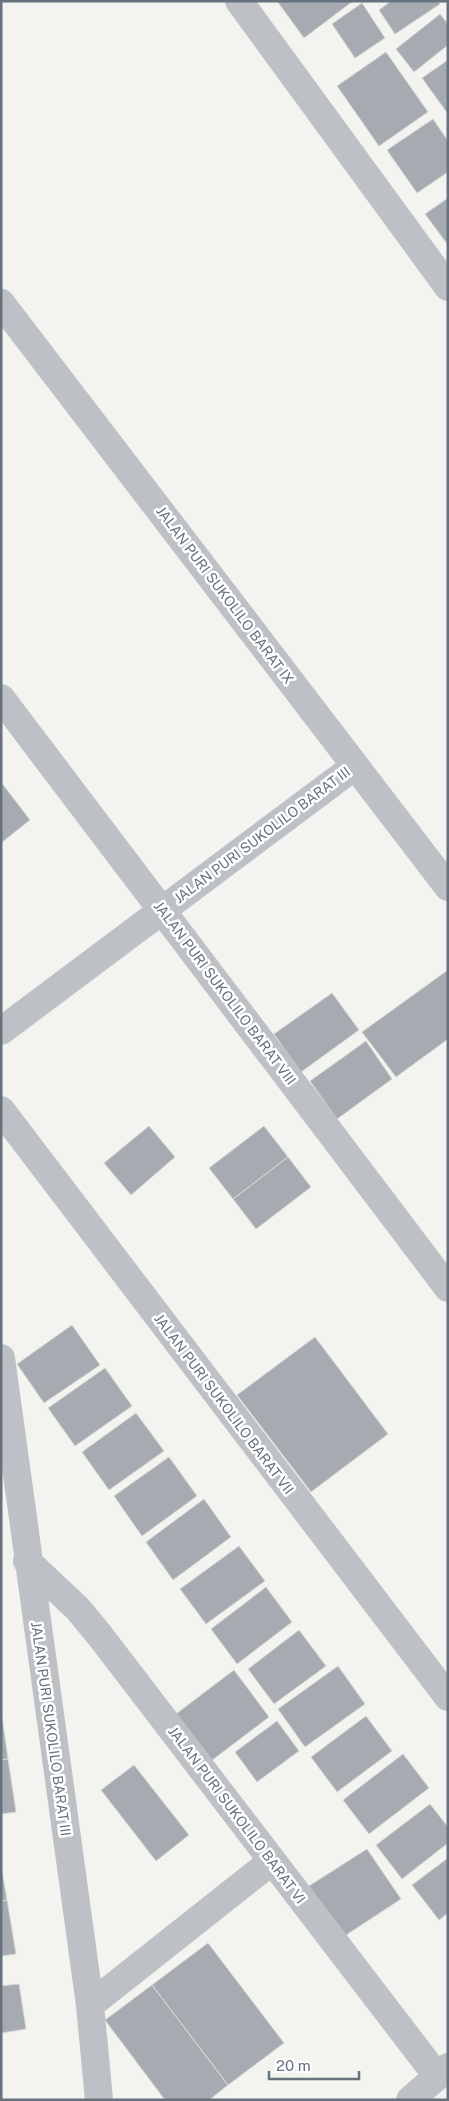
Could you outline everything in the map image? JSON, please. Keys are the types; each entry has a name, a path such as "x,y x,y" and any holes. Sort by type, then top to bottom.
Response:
{"street":[{"path":"238,1 448,287"},
{"name":"JALAN PURI SUKOLILO BARAT IX","path":"1,303 448,887"},
{"name":"JALAN PURI SUKOLILO BARAT VIII","path":"1,698 448,1288"},
{"name":"JALAN PURI SUKOLILO BARAT III","path":"1,1030 355,766"},
{"name":"JALAN PURI SUKOLILO BARAT VII","path":"1,1110 448,1697"},
{"name":"JALAN PURI SUKOLILO BARAT III","path":"1,1358 27,1561 90,2005 99,2100"},
{"name":"JALAN PURI SUKOLILO BARAT VI","path":"27,1561 78,1609 272,1861 443,2072"},
{"path":"90,2005 272,1861"},
{"path":"410,2100 443,2072"}],"building":[{"path":"277,1 353,1 304,38"},
{"path":"391,1 438,1 440,4 395,34 379,10"},
{"path":"362,3 385,38 355,58 332,24"},
{"path":"440,14 448,24 448,45 414,72 396,49"},
{"path":"386,52 428,112 379,146 337,86"},
{"path":"448,60 448,114 422,78"},
{"path":"433,119 448,141 448,172 417,193 387,150"},
{"path":"448,198 448,245 425,214"},
{"path":"1,782 30,820 1,843"},
{"path":"448,970 448,1039 396,1077 362,1032"},
{"path":"332,993 359,1030 301,1072 274,1034"},
{"path":"366,1041 392,1079 337,1119 310,1081"},
{"path":"149,1126 175,1157 131,1195 104,1163"},
{"path":"264,1126 288,1157 233,1199 209,1168"},
{"path":"288,1157 311,1187 256,1229 233,1199"},
{"path":"72,1325 100,1365 44,1403 17,1364"},
{"path":"315,1337 388,1434 311,1492 237,1395"},
{"path":"105,1368 132,1406 75,1446 48,1408"},
{"path":"136,1413 164,1451 109,1490 82,1452"},
{"path":"169,1457 197,1496 142,1536 114,1496"},
{"path":"204,1499 231,1537 173,1580 146,1542"},
{"path":"239,1546 265,1581 206,1624 180,1589"},
{"path":"266,1587 292,1622 237,1664 211,1629"},
{"path":"299,1630 326,1666 274,1704 248,1669"},
{"path":"338,1666 365,1704 305,1747 278,1709"},
{"path":"234,1670 269,1717 211,1761 176,1714"},
{"path":"1,1709 8,1759 1,1760"},
{"path":"366,1716 392,1751 337,1792 311,1757"},
{"path":"277,1721 299,1751 257,1782 235,1752"},
{"path":"403,1754 429,1788 369,1834 343,1800"},
{"path":"8,1759 16,1812 1,1814 1,1760"},
{"path":"134,1765 189,1835 156,1861 101,1790"},
{"path":"430,1804 448,1827 448,1843 402,1879 376,1845"},
{"path":"367,1849 401,1899 343,1937 309,1886"},
{"path":"448,1858 448,1913 439,1920 412,1885"},
{"path":"1,1865 7,1900 1,1901"},
{"path":"7,1900 16,1954 1,1956 1,1901"},
{"path":"208,1943 284,2043 228,2085 152,1985"},
{"path":"19,1984 26,2029 1,2033 1,1986"},
{"path":"152,1985 228,2085 209,2100 165,2100 105,2020"}]}
